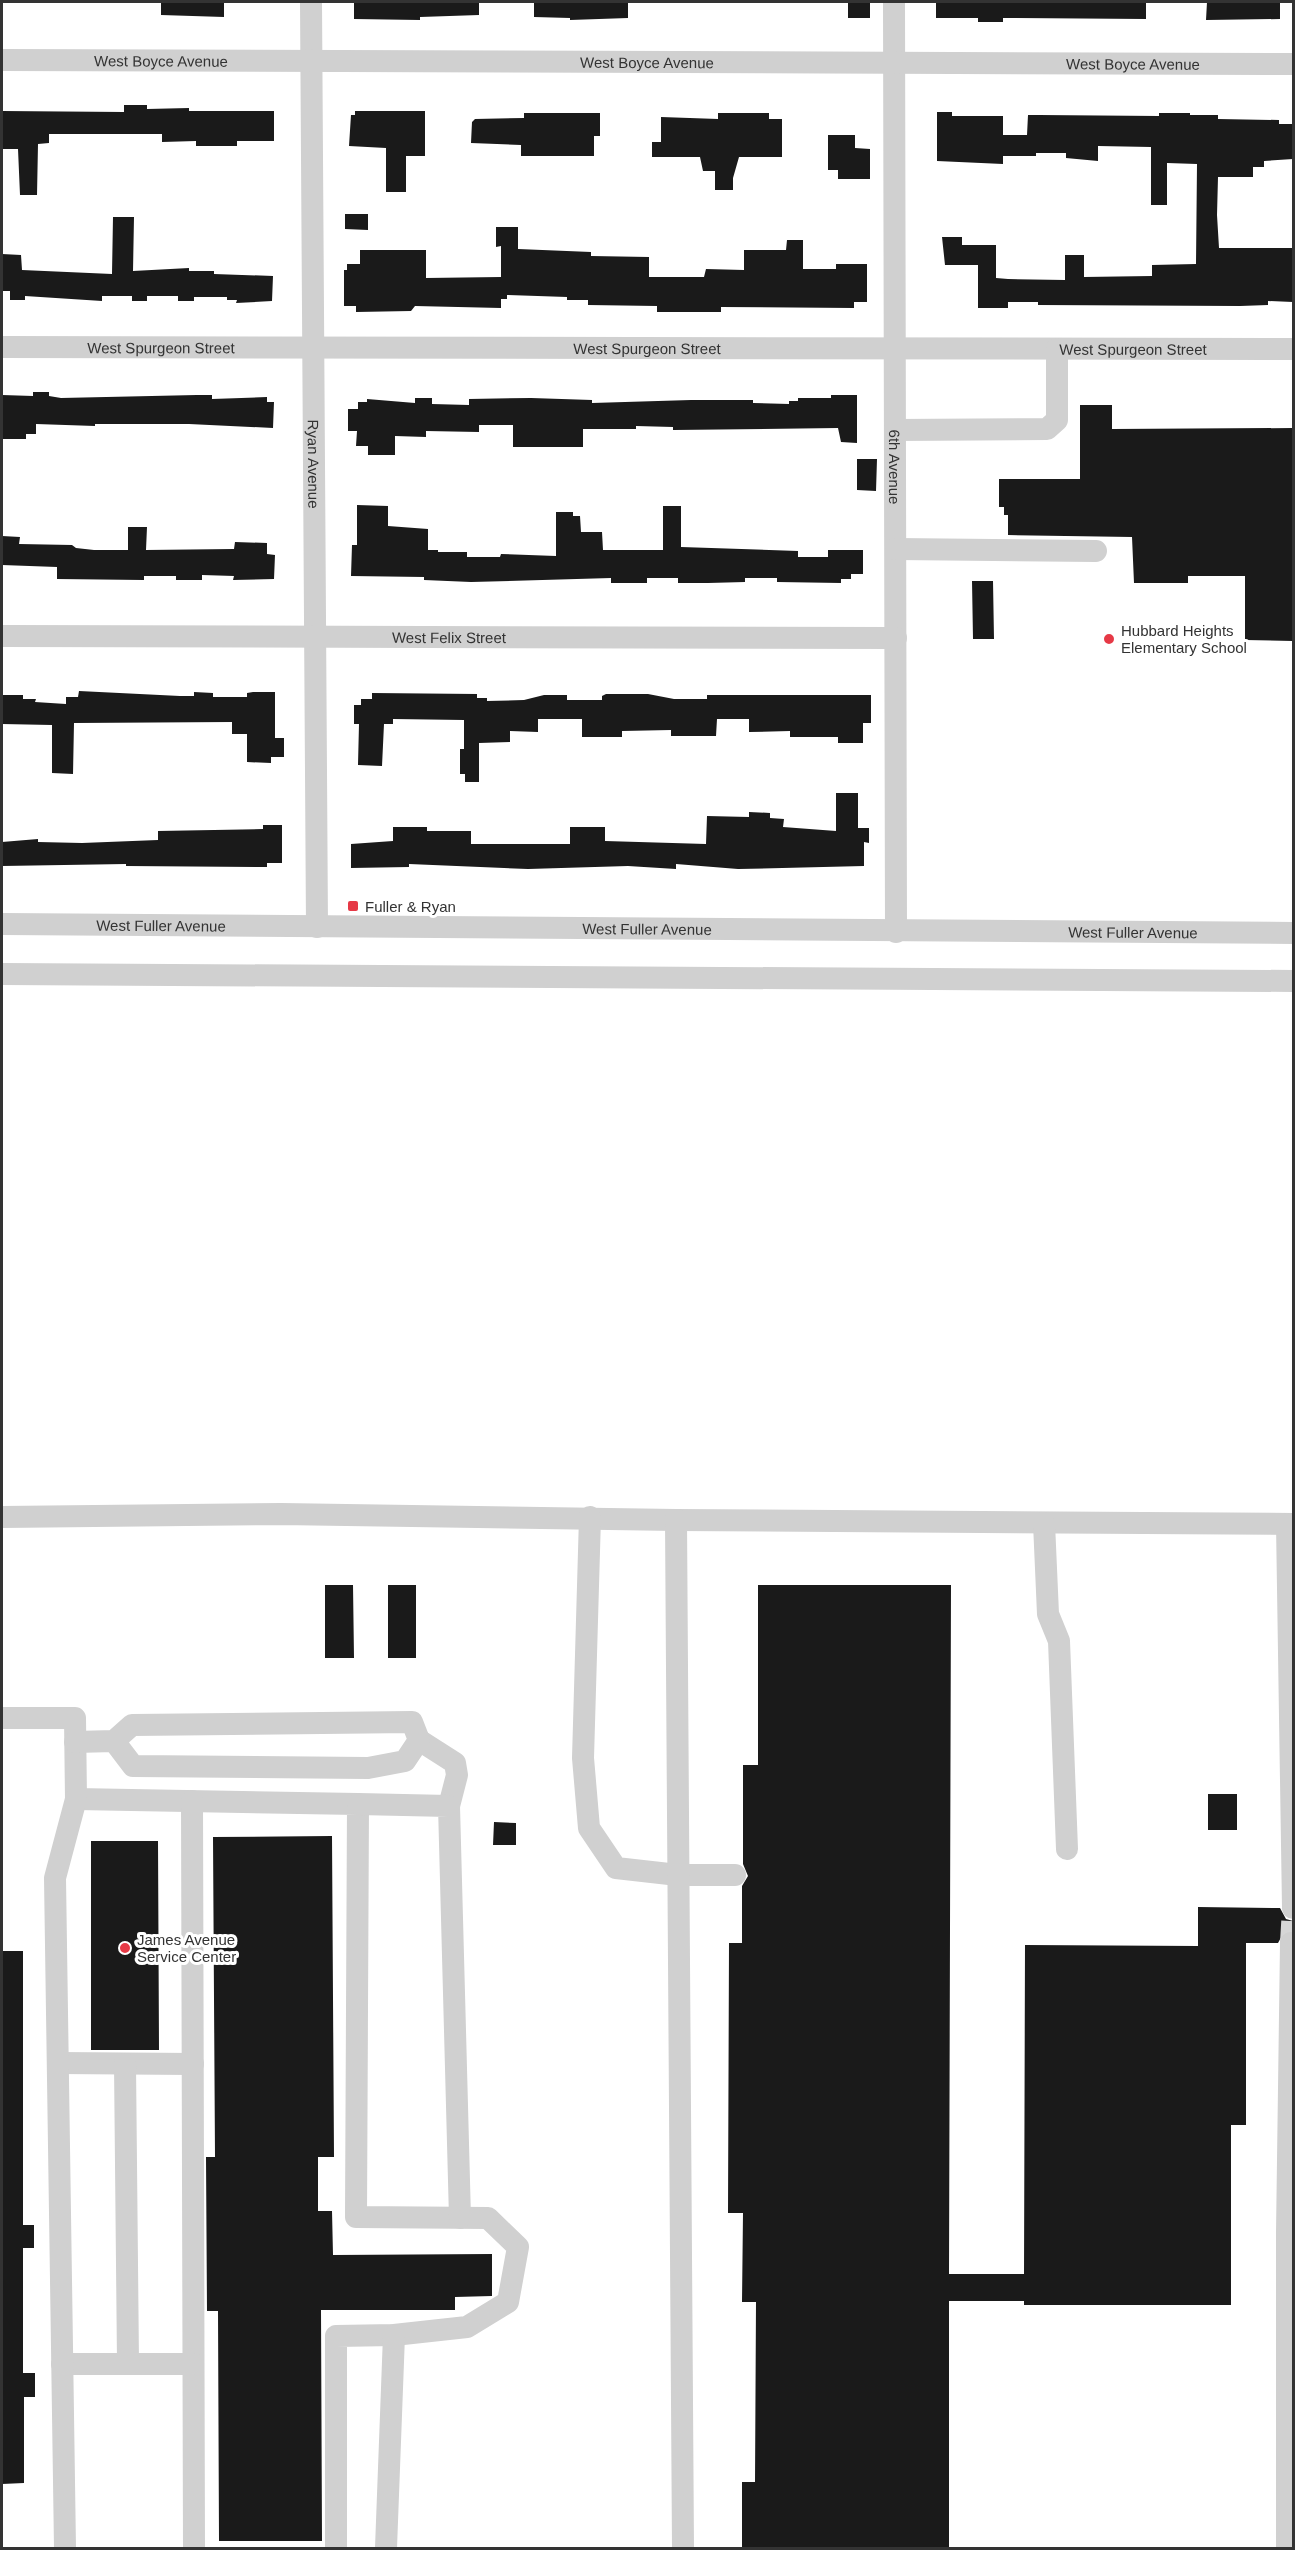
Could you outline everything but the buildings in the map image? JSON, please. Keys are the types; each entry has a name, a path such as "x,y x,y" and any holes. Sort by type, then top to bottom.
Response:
{"street":[{"name":"Ryan Avenue","path":"311,2 317,927"},
{"name":"6th Avenue","path":"894,2 896,932"},
{"name":"West Boyce Avenue","path":"2,60 1293,64"},
{"name":"West Spurgeon Street","path":"2,347 1293,349"},
{"path":"895,430 1047,429 1056,420 1057,349"},
{"path":"896,549 1096,551"},
{"name":"West Felix Street","path":"2,636 896,638"},
{"name":"West Fuller Avenue","path":"2,924 1293,933"},
{"path":"2,974 1293,981"},
{"path":"2,1517 281,1514 676,1520 1290,1524 1293,1908"},
{"path":"590,1517 583,1758 589,1828 616,1868 678,1875 735,1875"},
{"path":"676,1520 683,2548"},
{"path":"1044,1523 1048,1614 1059,1641 1067,1849"},
{"path":"2,1718 75,1718 76,1799 55,1878 65,2548"},
{"path":"75,1742 114,1741 132,1725 412,1722 419,1740 455,1763 456,1775 448,1806 459,2218"},
{"path":"114,1741 133,1766 368,1768 405,1761 419,1740"},
{"path":"76,1799 448,1806"},
{"path":"192,1801 194,2548"},
{"path":"336,2548 336,2336 394,2335 467,2326 508,2302 518,2247 488,2218 356,2217 358,1804"},
{"path":"1287,2548 1291,1943"},
{"path":"58,2063 193,2064"},
{"path":"125,2064 128,2363"},
{"path":"386,2548 394,2335"},
{"path":"62,2364 194,2364"}],"tunnel":[{"path":"1291,1943 1293,1908"}],"place":[{"name":"Hubbard Heights Elementary School","path":"1109,639"},
{"name":"Fuller & Ryan","path":"353,906"},
{"name":"James Avenue Service Center","path":"125,1948"}]}
